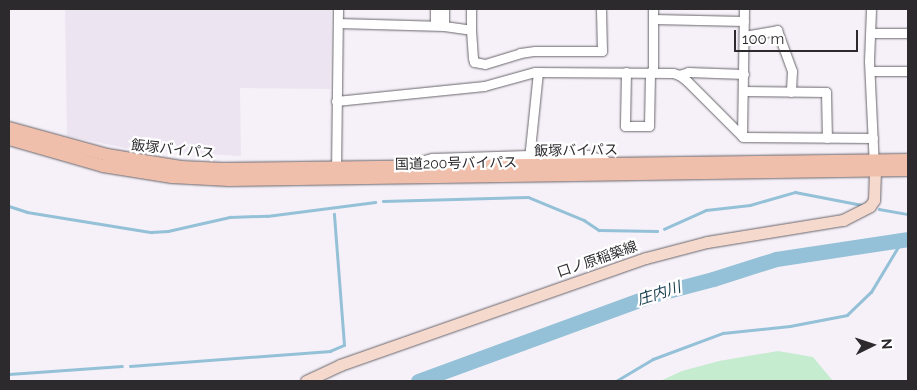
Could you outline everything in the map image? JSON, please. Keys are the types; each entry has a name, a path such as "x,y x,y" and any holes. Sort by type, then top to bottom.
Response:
{"highway":[{"name":"飯塚バイパス","path":"9,128 107,156 153,164 336,174 396,168 529,160 616,164 874,165 908,160"},
{"name":"国道200号バイパス","path":"9,139 103,166 172,177 229,180 336,174 874,165 908,170"}],"main road":[{"name":"口ノ原稲築線","path":"306,381 340,365 646,258 707,242 843,220 870,206 874,200 874,165"}],"street":[{"path":"336,174 338,9"},
{"path":"435,9 439,25"},
{"path":"439,25 444,9"},
{"path":"471,9 473,58 478,64 535,51 602,51 601,9"},
{"path":"626,72 625,126 649,126 653,9"},
{"path":"742,136 744,9"},
{"path":"871,9 870,71 874,165"},
{"path":"653,19 744,21"},
{"path":"338,23 439,25 471,30"},
{"path":"744,36 777,30 792,71 791,92"},
{"path":"871,33 908,33"},
{"path":"870,71 908,71"},
{"path":"336,102 484,86 538,72 744,74"},
{"path":"529,160 538,72"},
{"path":"679,74 742,136 749,138 873,138"},
{"path":"742,91 826,92 827,138"}],"shaded area":[{"path":"65,9 331,9 330,89 240,88 241,156 130,149 67,136"}],"green space":[{"path":"778,351 813,357 833,381 660,381 682,371 719,361"}],"waterway":[{"path":"664,229 706,210 750,205 795,192 862,205"},
{"path":"383,201 528,197 584,220 599,230 657,231"},
{"path":"9,206 27,212 151,232 168,231 230,217 267,216 375,202"},
{"path":"879,209 908,214"},
{"path":"130,366 330,351 344,345 334,214"},
{"name":"庄内川","path":"418,381 656,294 713,279 776,259 908,239"},
{"path":"616,381 653,359 723,333 790,326 847,315 871,292 901,242"},
{"path":"9,374 122,366"}]}
